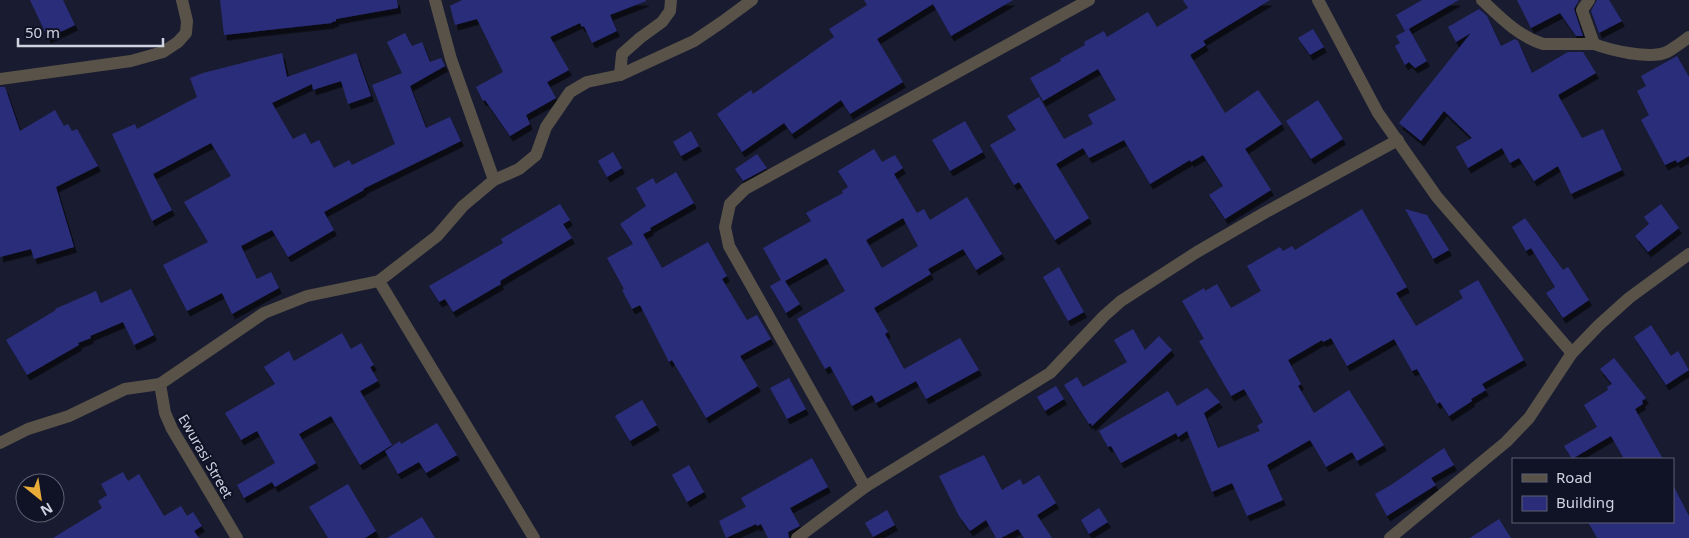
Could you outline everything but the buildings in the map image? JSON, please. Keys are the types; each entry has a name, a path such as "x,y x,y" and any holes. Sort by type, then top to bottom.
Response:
{"street":[{"path":"0,79 131,61 163,52 178,42 186,33 182,0"},
{"path":"435,0 451,59 494,180"},
{"path":"620,75 622,54 662,22 670,11 671,0"},
{"path":"0,444 28,429 69,416 125,389 160,384 264,314 307,296 379,281 437,236 463,206 494,180 520,169 536,155 546,126 570,92 586,82 620,75 694,41 752,0"},
{"path":"865,487 729,246 725,227 730,204 746,189 1089,0"},
{"path":"1318,0 1378,113 1437,197 1572,353"},
{"path":"1482,0 1509,26 1543,44 1594,44 1642,55 1665,53 1689,37"},
{"path":"1589,0 1582,10 1594,44"},
{"path":"797,538 865,487 1050,373 1104,316 1121,301 1197,252 1398,140"},
{"path":"1390,538 1506,442 1529,418 1572,353 1599,325 1629,298 1689,254"},
{"path":"379,281 534,538"},
{"name":"Ewurasi Street","path":"160,384 165,413 172,429 237,538"}]}
